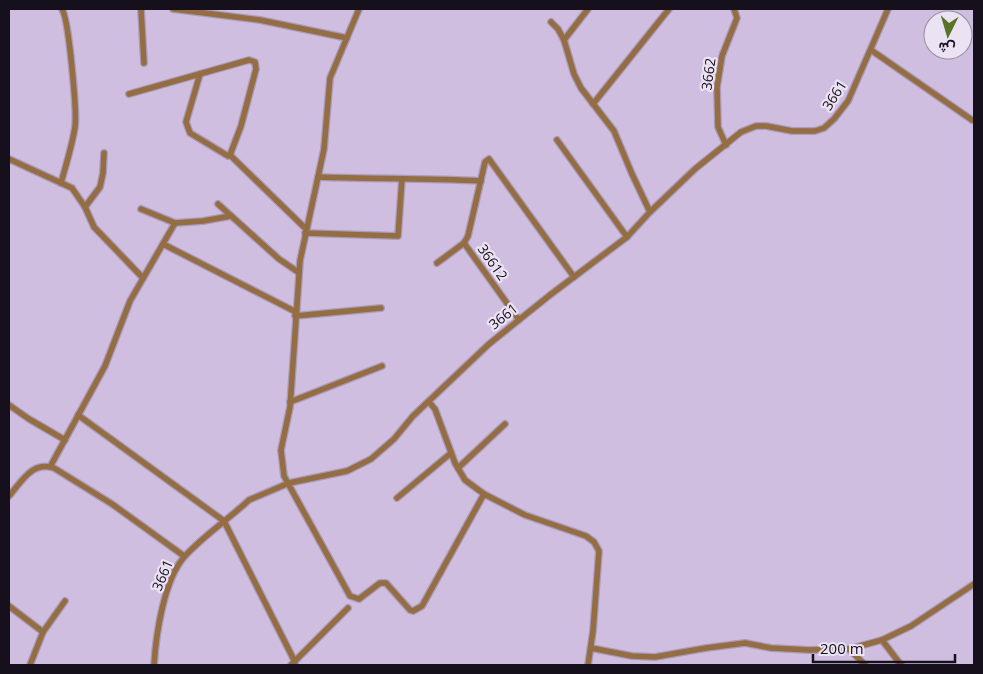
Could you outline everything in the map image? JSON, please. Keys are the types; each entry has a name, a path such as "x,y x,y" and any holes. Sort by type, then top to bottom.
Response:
{"street":[{"path":"61,183 75,126 75,103 66,23 62,9"},
{"path":"141,9 144,63"},
{"path":"173,9 260,20 347,38"},
{"path":"359,9 330,78 327,127 298,272 290,402 281,450 284,476 350,596 359,599 382,582 389,585 410,610 414,612 422,606 484,494"},
{"path":"564,40 588,9"},
{"path":"593,104 669,9"},
{"name":"3662","path":"726,145 718,127 717,87 722,56 737,18 734,9"},
{"name":"3661","path":"154,665 156,633 174,573 184,556 249,500 289,483 338,473 364,463 394,439 413,416 488,344 627,237 650,212 695,170 741,132 756,126 766,126 792,132 815,132 824,128 848,101 888,9"},
{"path":"552,22 564,40 574,74 581,88 614,131 650,212"},
{"path":"871,50 972,120"},
{"path":"129,94 249,60 255,62 256,69 241,126 230,155"},
{"path":"200,74 186,122 190,133 228,156 230,155 305,231 398,236 402,179"},
{"path":"557,140 627,237"},
{"path":"86,208 100,187 104,154"},
{"path":"437,263 464,243 468,236 485,162 489,159 574,277"},
{"path":"9,161 72,188 86,208 94,227 143,278"},
{"path":"318,177 427,178 481,181"},
{"path":"218,204 279,259 298,272"},
{"path":"141,209 175,223 231,216"},
{"path":"50,467 106,366 130,301 175,223"},
{"name":"36612","path":"464,243 519,320"},
{"path":"163,244 295,314 381,308"},
{"path":"290,402 382,366"},
{"path":"429,402 434,409 451,453 465,480 484,494 525,515 586,536 594,542 599,551 599,562 588,665"},
{"path":"9,406 65,440"},
{"path":"78,415 224,522 293,664 348,608"},
{"path":"458,468 505,424"},
{"path":"397,498 451,453"},
{"path":"9,496 38,467 50,467 112,504 184,556"},
{"path":"591,648 632,656 655,656 745,643 771,648 809,650 849,649 882,640 911,626 974,584"},
{"path":"30,665 43,632 64,601"},
{"path":"9,606 43,632"},
{"path":"882,640 901,665"},
{"path":"849,649 865,665"}]}
